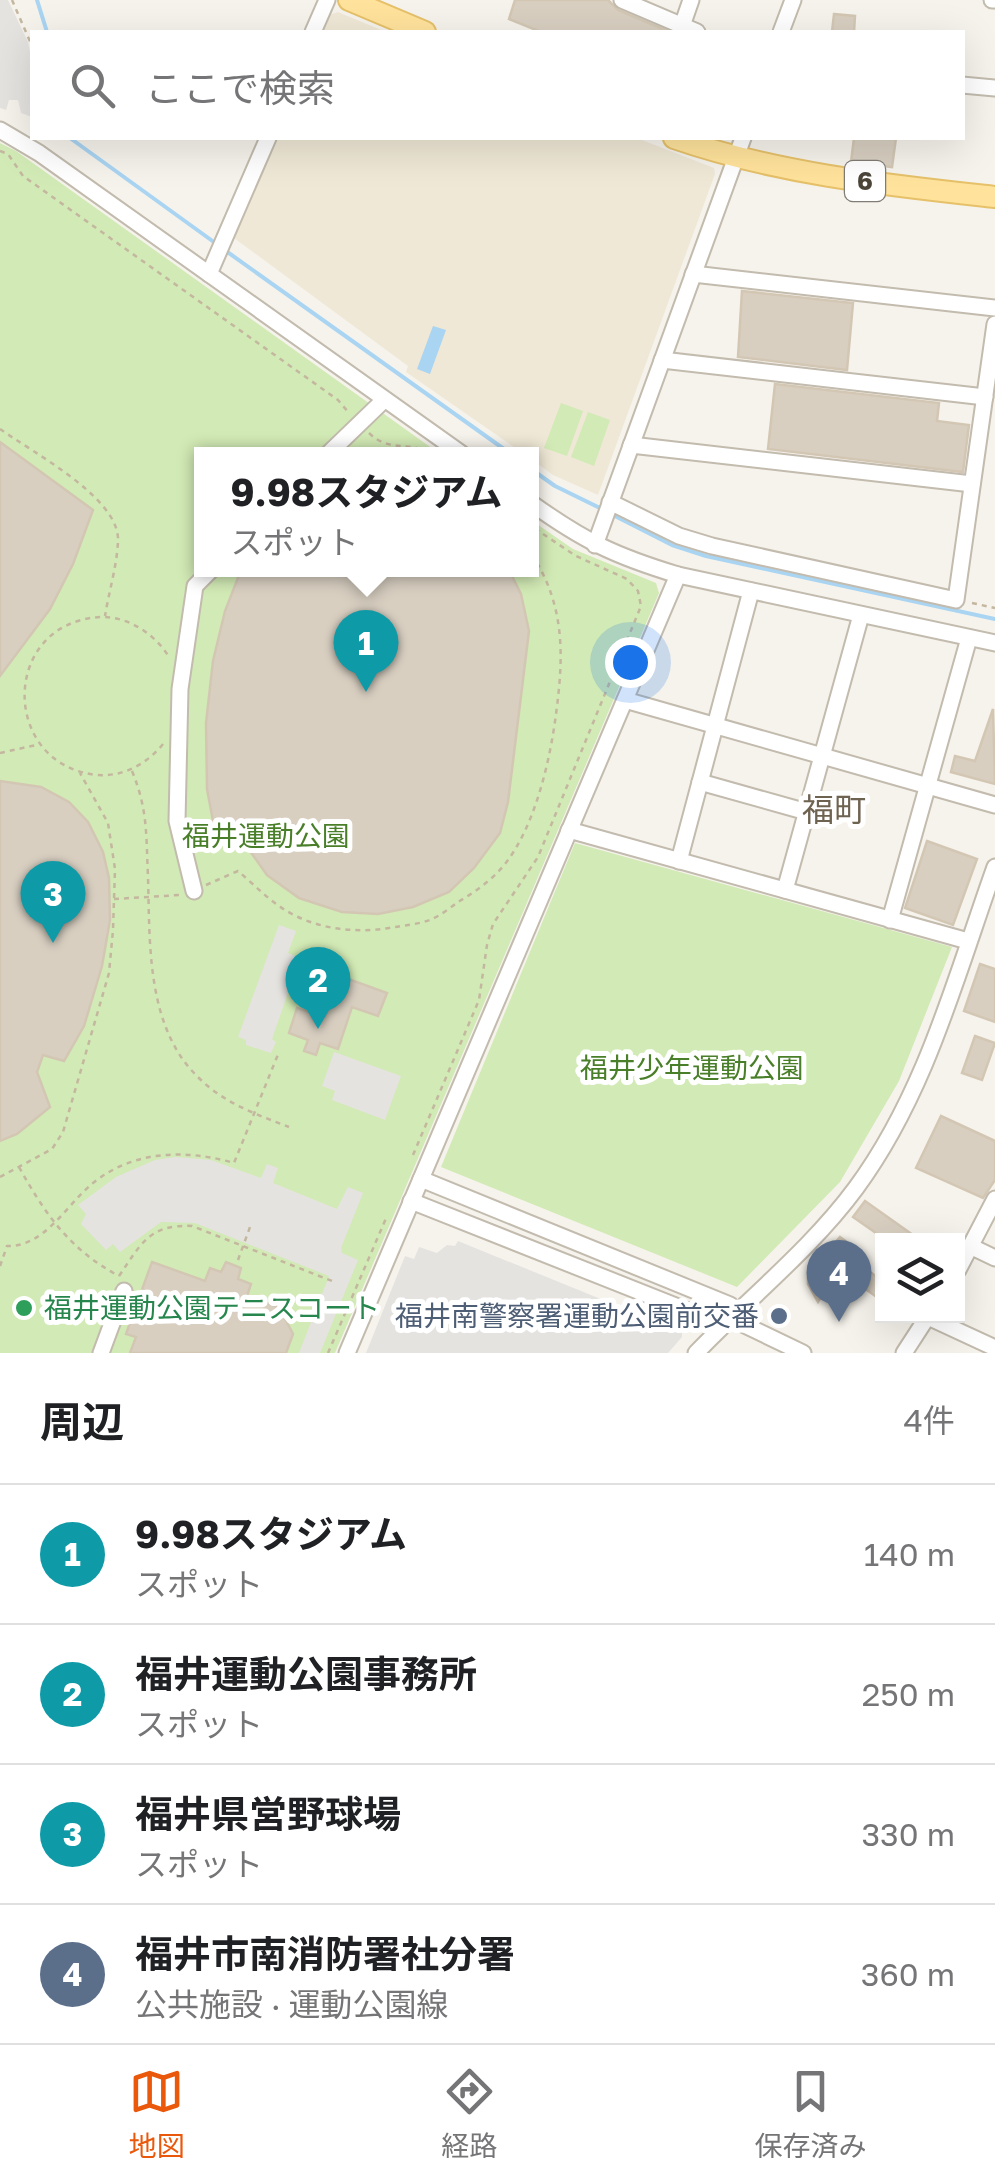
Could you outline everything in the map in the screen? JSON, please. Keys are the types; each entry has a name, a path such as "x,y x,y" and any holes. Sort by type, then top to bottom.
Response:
{"main road":[{"path":"350,0 420,30"},
{"name":"6","path":"688,140 739,147 812,174 995,197"}],"street":[{"path":"315,30 328,0"},
{"path":"622,0 689,29 691,0"},
{"path":"782,30 793,0"},
{"path":"965,85 995,88"},
{"path":"0,130 39,153 452,447"},
{"path":"209,274 267,140"},
{"path":"594,545 739,147"},
{"path":"694,274 995,308"},
{"path":"608,508 712,546 956,600 995,324"},
{"path":"662,360 984,398"},
{"path":"335,447 384,400"},
{"path":"631,445 972,484"},
{"path":"539,508 594,545 632,562 995,643"},
{"path":"348,1353 678,575"},
{"path":"194,890 178,821 179,711 195,586 204,577"},
{"path":"679,861 751,591"},
{"path":"784,890 861,614"},
{"path":"890,920 969,638"},
{"path":"625,700 995,805"},
{"path":"700,782 807,812"},
{"path":"569,830 968,941"},
{"path":"696,1353 835,1214 894,1130 922,1072 995,866"},
{"path":"421,1179 730,1305 730,1318"},
{"path":"965,1258 995,1199"},
{"path":"412,1201 716,1322 730,1318 803,1353"},
{"path":"972,1247 995,1258"},
{"path":"102,1353 122,1284"},
{"path":"904,1353 923,1323"},
{"path":"943,1323 995,1348"}],"path":[{"path":"12,0 30,41"},
{"path":"0,150 8,154 23,176 338,400 386,446 418,447"},
{"path":"0,430 100,500 113,519 118,538 105,617"},
{"path":"412,1155 479,1000 494,924 538,857 641,606 638,591 627,579 576,556 539,531"},
{"path":"114,899 148,899 194,890 238,870 268,899 298,918 330,928 371,932 432,920 478,889 503,866 514,849 539,792 552,746 563,648 558,608 539,566"},
{"path":"956,600 995,608"},
{"path":"179,711 170,736 154,756 132,770 106,776 80,773 56,763 37,745 24,722 20,697 24,671 36,648 55,630 79,619 105,617 127,621 147,632 169,657 180,689"},
{"path":"0,752 37,745"},
{"path":"132,770 145,803 150,958 158,1006 176,1048 200,1080 242,1109 289,1127"},
{"path":"0,1177 52,1149 64,1132 110,973 115,869 108,823 80,773"},
{"path":"0,1266 7,1246 20,1246 36,1239 94,1182 126,1164 150,1156 181,1153 234,1163 279,1052"},
{"path":"20,1167 52,1224 122,1284 145,1239 170,1225 192,1226 332,1281"},
{"path":"328,1353 387,1216"},
{"path":"238,1260 250,1227"}],"shaded area":[{"path":"0,0 8,0 30,52 30,116 21,113 18,100 9,100 6,110 0,108"},
{"path":"338,12 381,30 320,30 326,16"},
{"path":"273,140 642,140 714,168 715,174 598,495 539,465 539,447 514,447 406,372 408,366 234,238"},
{"path":"279,925 296,931 288,953 300,958 272,1039 276,1042 271,1053 246,1045 246,1040 238,1037"},
{"path":"334,1052 401,1076 385,1120 332,1100 335,1091 322,1086"},
{"path":"155,1160 211,1160 261,1178 267,1164 278,1168 273,1183 337,1209 348,1187 363,1193 341,1248 342,1253 358,1260 320,1353 299,1353 329,1276 195,1223 161,1222 120,1252 113,1244 106,1250 81,1224 86,1214 78,1205 116,1177"},
{"path":"458,1241 682,1332 682,1337 668,1353 366,1353 405,1256 414,1259 419,1247 437,1253"}],"green space":[{"name":"福井運動公園","path":"0,143 430,447 194,447 194,577 539,577 539,526 573,549 656,583 659,593 335,1353 0,1353"},
{"path":"561,403 583,411 567,456 544,448"},
{"path":"588,412 610,420 594,466 571,457"},
{"name":"福井少年運動公園","path":"575,843 952,947 899,1081 840,1182 737,1287 441,1167"}],"water":[{"path":"433,326 446,330 430,374 417,369"}],"building":[{"path":"515,0 608,0 618,10 665,30 536,30 509,19"},
{"path":"834,14 855,16 854,30 832,30"},
{"path":"854,140 896,140 892,167 851,162"},
{"path":"742,291 853,303 847,370 738,357"},
{"path":"775,384 939,403 937,421 969,425 963,472 768,449"},
{"path":"0,442 93,510 73,564 50,609 0,676"},
{"path":"238,577 512,577 521,594 529,631 508,802 500,833 474,868 449,892 413,907 378,914 342,912 299,898 267,875 240,837 217,842 207,789 206,723 213,661"},
{"path":"993,709 995,784 951,772 955,756 975,761"},
{"path":"0,781 41,787 69,802 88,822 103,852 109,878 110,920 102,966 84,1026 64,1061 43,1055 37,1072 50,1107 17,1134 0,1141"},
{"path":"927,841 977,859 953,925 905,908"},
{"path":"980,964 995,969 995,1022 964,1011"},
{"path":"340,976 387,993 378,1016 352,1007 338,1049 320,1043 316,1055 304,1051 308,1040 289,1033 297,1008 325,1017"},
{"path":"975,1036 995,1043 982,1080 962,1073"},
{"path":"941,1116 995,1141 995,1180 983,1198 916,1168"},
{"path":"865,1201 910,1233 876,1233 853,1217"},
{"path":"840,1237 855,1248 849,1256 875,1276 875,1296 848,1276 830,1303 821,1297 818,1302 808,1284 808,1274"},
{"path":"152,1262 205,1281 210,1268 221,1272 226,1262 241,1268 238,1279 251,1284 247,1296 279,1307 293,1334 286,1353 130,1353 136,1337 126,1334"}],"waterway":[{"path":"37,0 46,30"},
{"path":"73,140 218,245"},
{"path":"226,251 501,447"},
{"path":"539,475 602,509"},
{"path":"611,514 672,545 706,556 995,619"}],"place":[{"name":"9.98スタジアム","path":"366,692"},
{"name":"福井県営野球場","path":"53,943"},
{"name":"福井運動公園事務所","path":"318,1029"},
{"name":"福井運動公園テニスコート","path":"24,1308"},
{"name":"福井南警察署運動公園前交番","path":"779,1316"},
{"name":"福井市南消防署社分署","path":"839,1322"}],"district":[{"name":"福町","path":"834,810"}]}
